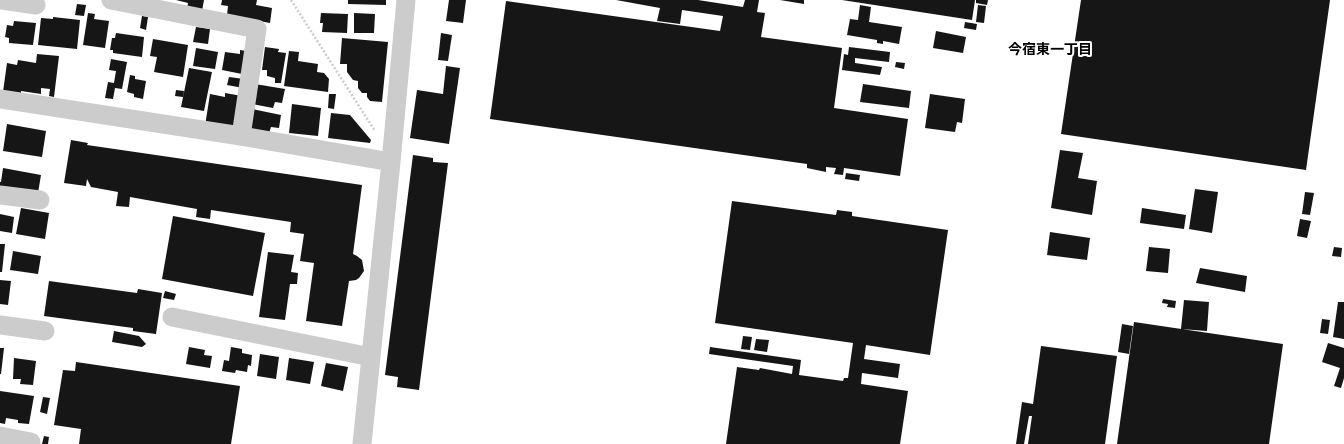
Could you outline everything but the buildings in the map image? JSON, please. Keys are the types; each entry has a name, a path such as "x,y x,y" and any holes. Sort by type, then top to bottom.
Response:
{"street":[{"path":"2,0 36,6"},
{"path":"111,0 258,28 241,136"},
{"path":"362,444 392,162 406,0"},
{"path":"0,99 241,136 392,162"},
{"path":"0,195 40,200"},
{"path":"172,317 371,357"},
{"path":"0,325 45,331"},
{"path":"0,436 31,442 30,444"}],"path":[{"path":"291,0 382,142 393,143"}],"district":[{"name":"今宿東一丁目","path":"1050,50"}]}
